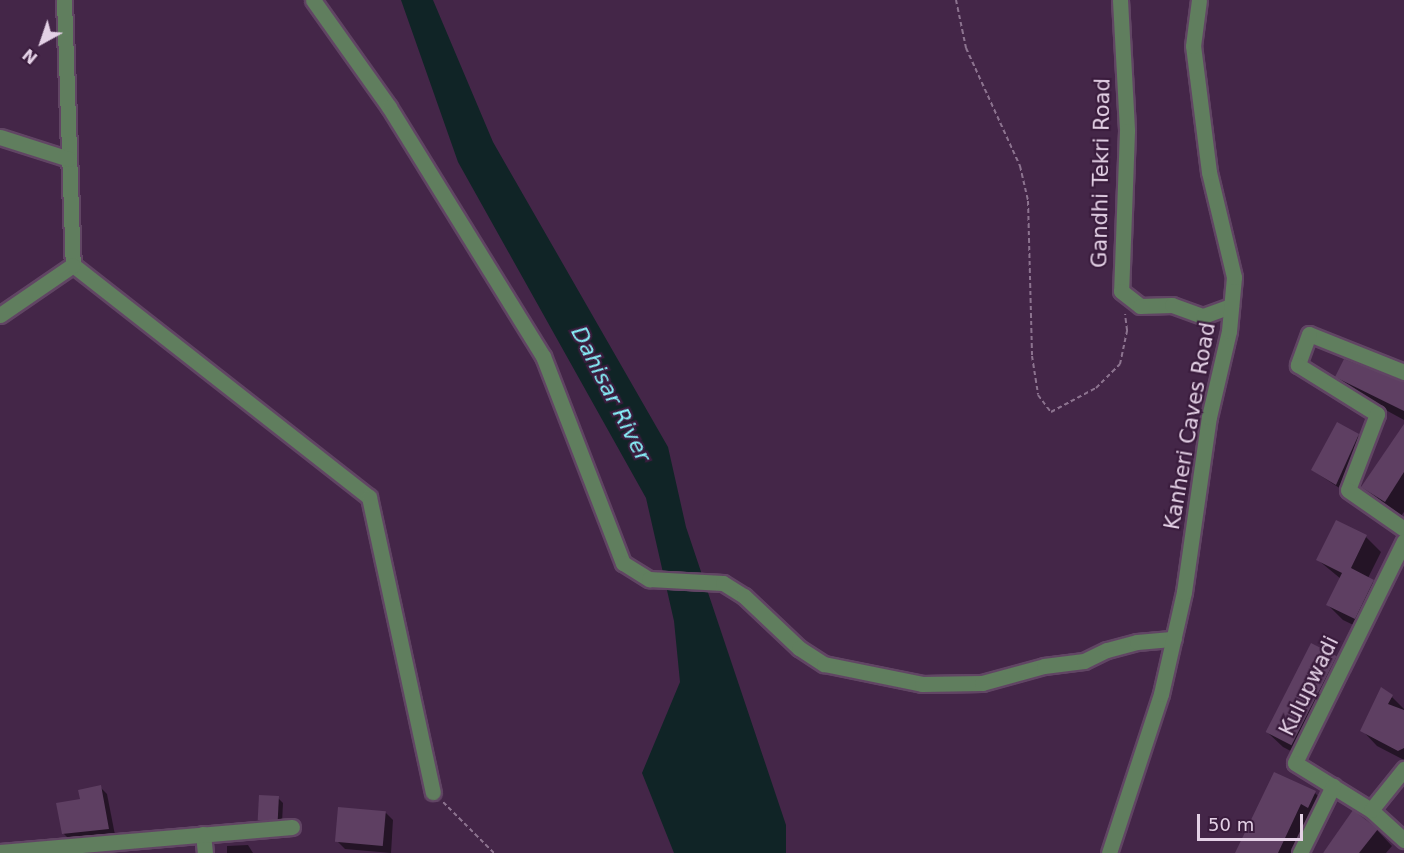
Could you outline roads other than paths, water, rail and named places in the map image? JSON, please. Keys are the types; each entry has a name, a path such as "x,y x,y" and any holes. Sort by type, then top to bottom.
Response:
{"street":[{"path":"64,0 73,265 369,497 433,792"},
{"path":"313,0 389,107 543,356 623,562 649,579 723,583 744,596 799,648 824,664 922,684 982,682 1034,668 1084,661 1107,650 1137,642 1174,639"},
{"name":"Gandhi Tekri Road","path":"1120,0 1127,131 1122,291 1140,306 1172,305 1203,316 1231,306"},
{"name":"Kanheri Caves Road","path":"1109,853 1161,694 1174,639 1231,306 1234,277 1198,110 1192,46 1199,0"},
{"path":"0,137 69,159"},
{"path":"0,315 73,265"},
{"path":"1404,372 1309,334 1298,364 1377,414 1348,490 1404,529"},
{"name":"Kulupwadi","path":"1404,541 1295,763 1371,810 1404,840"},
{"path":"1371,810 1404,769"},
{"path":"1300,853 1333,786"},
{"path":"0,852 292,827"},
{"path":"203,834 205,853"}],"water":[{"name":"Dahisar River","path":"401,0 433,0 493,142 668,447 686,527 786,825 786,853 674,853 642,773 680,682 674,621 646,498 458,162"}]}
